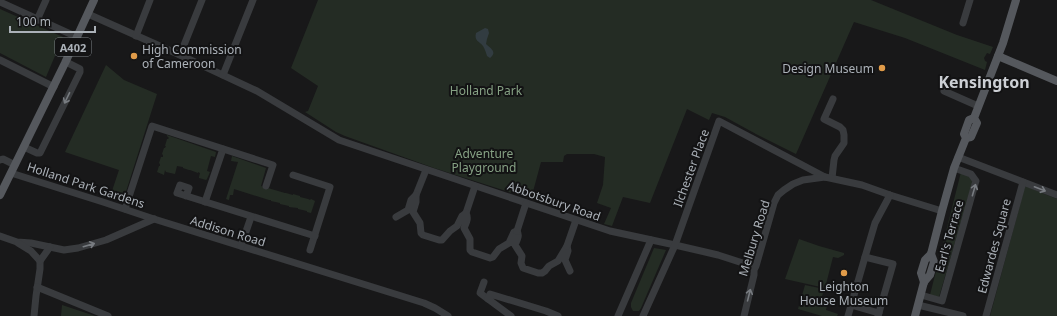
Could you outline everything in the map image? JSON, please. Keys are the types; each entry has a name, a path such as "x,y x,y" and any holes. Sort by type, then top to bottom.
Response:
{"main road":[{"name":"A402","path":"0,195 54,87 94,0"},
{"path":"915,316 924,282 930,275 934,262 931,254 954,168 966,138 964,134 969,120 974,118 998,56 1016,0"},
{"path":"998,56 1057,81"}],"street":[{"path":"37,20 46,0"},
{"path":"136,36 150,0"},
{"path":"180,55 202,0"},
{"path":"88,14 223,75 253,0"},
{"path":"963,23 970,0"},
{"path":"0,2 77,37"},
{"path":"0,60 54,87"},
{"path":"24,148 37,154 40,153 80,72 80,68 66,62"},
{"name":"Abbotsbury Road","path":"223,75 261,94 339,140 610,231 718,255 755,267"},
{"path":"944,91 978,106"},
{"path":"829,177 835,156 844,143 844,134 840,127 824,119 833,99"},
{"name":"Ilchester Place","path":"675,245 719,121 829,177"},
{"path":"125,209 152,126 273,165 266,186"},
{"path":"205,202 223,149"},
{"path":"958,157 1057,195"},
{"name":"Holland Park Gardens","path":"0,160 3,159 13,169 154,219"},
{"name":"Earl's Terrace","path":"920,295 942,301 976,184 975,178 971,174 954,168"},
{"path":"396,217 410,211 416,202 416,195 426,170"},
{"path":"293,175 330,187 310,250"},
{"name":"Melbury Road","path":"744,316 755,267 774,203 778,195 792,184 803,180 829,177 862,185 942,210"},
{"name":"Edwardes Square","path":"986,316 1023,182"},
{"path":"410,211 420,224 421,234 442,240 450,231 461,227 468,219 466,214 475,186"},
{"path":"848,316 875,223 890,195"},
{"path":"186,196 315,236"},
{"path":"461,227 470,239 470,250 472,252 490,258 493,257 499,249 512,244 518,236 526,203"},
{"path":"241,246 251,217"},
{"path":"16,242 64,250 78,248 106,240 154,219"},
{"name":"Addison Road","path":"154,219 424,303 436,308 448,316"},
{"path":"512,244 522,256 521,264 523,268 542,273 549,266 562,259 568,251 567,246 576,220"},
{"path":"0,236 16,242 31,251 40,261"},
{"path":"620,316 651,240"},
{"path":"643,316 675,245"},
{"path":"34,316 40,261 50,248"},
{"path":"851,305 879,314 893,264 865,257"},
{"path":"562,259 570,271"},
{"path":"484,282 480,293 511,316"},
{"path":"38,287 108,316"},
{"path":"488,299 490,294 546,310 558,316"},
{"path":"918,305 963,316"}],"green space":[{"name":"Holland Park","path":"318,0 871,0 957,35 993,47 990,54 987,53 984,58 987,62 985,70 905,38 854,22 796,154 725,117 712,113 709,120 687,109 650,203 623,197 612,226 604,224 611,208 597,203 603,185 605,157 594,154 567,154 564,156 563,162 541,162 531,199 434,168 345,136 336,132 305,112 308,111 318,86 291,68"},
{"path":"0,9 63,37 46,77 0,53"},
{"path":"106,65 124,80 157,94 123,201 110,197 119,170 65,152"},
{"path":"167,135 216,152 215,157 211,156 207,171 210,172 206,180 199,178 200,173 198,172 177,166 175,174 166,172 165,170 164,175 157,172 160,166 159,163 161,157 163,157 162,154 166,146 167,139 169,138"},
{"path":"232,156 266,168 261,186 315,201 311,213 234,189 233,195 230,195 229,200 226,199 238,162 231,161"},
{"path":"961,172 968,175 973,181 939,297 930,295"},
{"path":"1025,186 1057,199 1057,316 990,316"},
{"path":"799,239 844,253 844,255 838,258 833,257 825,288 785,279"},
{"path":"654,248 666,250 641,308 639,311 633,311 631,303"},
{"path":"805,285 824,289 821,300 828,302 826,310 838,314 837,316 822,316 798,309"},
{"path":"62,305 95,316 61,316"}],"shaded area":[{"path":"485,28 488,29 489,33 486,44 493,52 490,58 487,56 483,46 477,41 476,38 476,33"}],"place":[{"name":"High Commission of Cameroon","path":"134,56"},
{"name":"Design Museum","path":"882,68"},
{"name":"Leighton House Museum","path":"844,273"}],"district":[{"name":"Kensington","path":"984,82"}],"park label":[{"name":"Adventure Playground","path":"484,160"}]}
